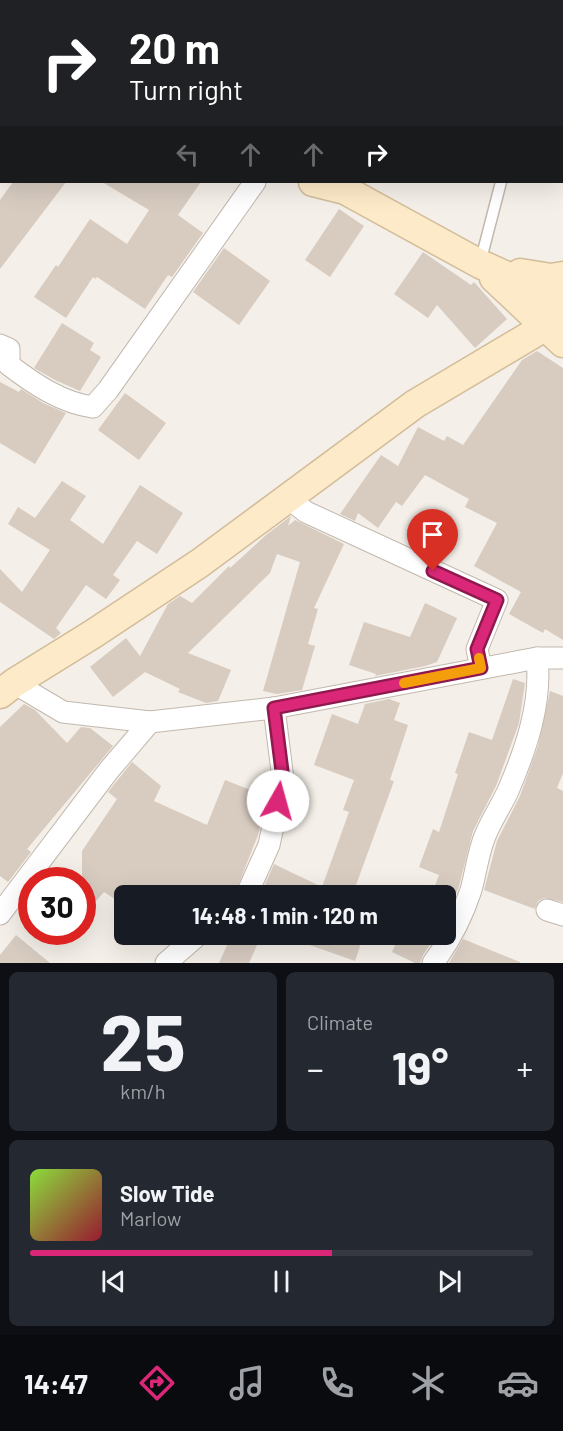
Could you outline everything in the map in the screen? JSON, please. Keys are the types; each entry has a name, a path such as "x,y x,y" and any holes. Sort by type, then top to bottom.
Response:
{"street":[{"path":"0,345 9,349 9,365 29,380 75,405 93,407 108,390 254,183"},
{"path":"317,183 345,190 480,264 563,301"},
{"path":"480,264 528,275 550,278 563,276"},
{"path":"7,688 190,570 415,404 556,328 480,264"},
{"path":"288,498 306,512 497,600 477,649 481,668"},
{"path":"7,688 63,712 150,722 274,708 537,657 563,658"},
{"path":"433,963 458,924 471,890 485,837 508,791 531,726 539,678 537,657"},
{"path":"251,885 269,845 283,779 274,708"},
{"path":"0,914 109,770 150,722"},
{"path":"166,963 186,945"}],"lane":[{"path":"480,264 501,183"}],"building":[{"path":"12,183 65,183 0,269 0,200"},
{"path":"104,183 200,183 178,215 203,233 172,277 168,275 145,309 97,277 95,279 93,277 66,318 34,297 56,265 58,267 90,219 127,244 149,210"},
{"path":"339,209 364,226 330,277 305,260"},
{"path":"224,248 270,281 239,325 193,292"},
{"path":"423,252 471,285 474,282 507,319 475,348 437,305 428,318 394,294"},
{"path":"62,323 94,343 90,350 101,357 80,391 34,368"},
{"path":"537,351 563,368 563,640 545,629 543,633 509,614 521,592 474,566 497,523 465,507 469,499 425,475 402,506 396,502 378,528 358,513 355,521 340,514 381,455 398,466 418,427 444,441 447,436 463,445 522,360"},
{"path":"0,382 19,392 21,389 43,403 66,413 35,464 0,443"},
{"path":"125,393 166,423 139,460 98,430"},
{"path":"62,481 86,496 70,520 103,544 140,485 183,513 157,554 137,541 113,575 120,580 106,599 86,585 56,628 61,633 54,639 0,602 0,569 22,592 50,550 8,524 18,507 35,518"},
{"path":"291,516 288,526 295,520 344,544 314,608 318,609 308,644 315,646 302,690 277,694 263,691 300,562 277,554 270,573 188,653 231,670 218,701 206,703 178,692 180,689 145,672 113,697 90,667 126,638 140,656 168,604 180,596 192,603 229,566 230,568"},
{"path":"425,603 457,618 437,662 375,676 376,674 349,665 364,622 410,637"},
{"path":"513,679 525,683 519,723 496,786 473,831 456,894 456,885 435,885 439,875 419,867 433,829 439,832 469,732 492,740"},
{"path":"550,691 563,696 563,773 557,788 563,791 563,902 544,898 538,901 535,909 484,890 497,841 520,796 538,746"},
{"path":"389,699 400,703 394,720 408,725 390,780 394,781 356,885 323,885 349,812 343,810 354,780 314,765 332,714 358,724 365,704"},
{"path":"24,704 35,710 67,743 81,727 90,728 113,746 27,849 31,852 8,882 0,876 0,727"},
{"path":"132,762 161,786 154,801 207,825 225,780 253,791 258,779 269,783 258,835 238,885 114,885 114,898 104,892 96,901 96,867 82,867 82,851 117,799 108,792"},
{"path":"274,864 318,885 265,885"},
{"path":"16,935 18,945 28,945 50,963 0,963 0,955"},
{"path":"463,939 520,962 520,963 449,963"},
{"path":"227,945 257,945 249,963 219,963"},
{"path":"310,945 360,945 355,961"},
{"path":"395,945 430,945 420,963 415,963 392,952"}],"slow traffic":[{"path":"404,683 481,668 479,658"}],"route":[{"path":"278,801 283,779 274,708 481,668 477,649 497,600 433,571"}]}
